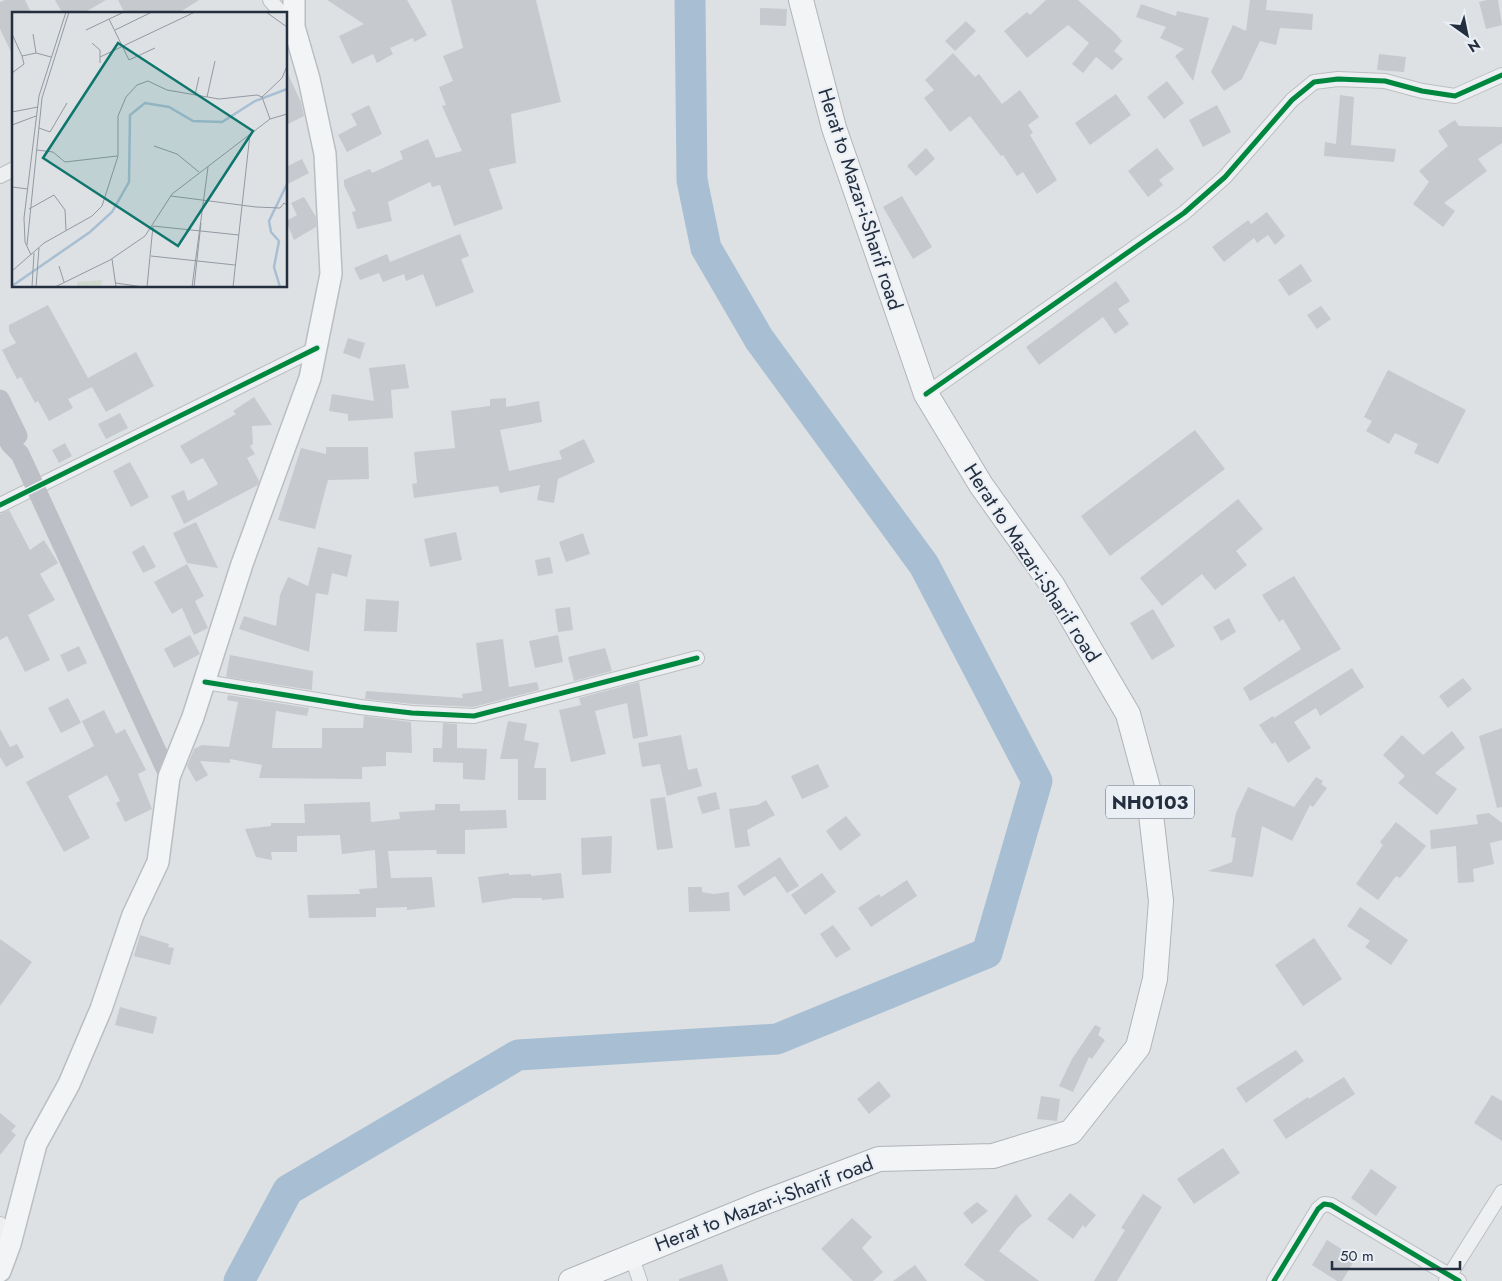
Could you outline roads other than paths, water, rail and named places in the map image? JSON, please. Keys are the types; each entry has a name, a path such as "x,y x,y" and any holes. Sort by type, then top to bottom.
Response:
{"highway":[{"name":"Herat to Mazar-i-Sharif road","path":"571,1281 631,1255 879,1159 993,1156 1071,1132 1138,1047 1155,979 1161,902 1148,788 1128,714 1053,586 980,485 926,394 834,128 801,0"}],"main road":[{"path":"288,19 294,0"},
{"path":"0,1271 10,1244 36,1144 70,1084 101,1009 134,915 158,862 169,777 193,717 242,564 310,378 331,274 325,154 310,79 288,24"}],"street":[{"path":"270,0 279,12"},
{"path":"926,394 1184,213 1225,177 1292,100 1314,82 1338,78 1385,81 1422,91 1455,96 1502,75"},
{"path":"0,176 12,170"},
{"path":"0,505 316,348"},
{"path":"0,399 20,441 20,454"},
{"path":"0,425 10,444 20,454 36,487 169,777"},
{"path":"205,682 360,707 474,716 697,658"},
{"path":"1274,1281 1318,1209 1324,1204 1331,1205 1452,1279 1502,1192"},
{"path":"0,1224 10,1244"},
{"path":"631,1255 640,1281"}],"waterway":[{"path":"239,1281 288,1190 518,1055 777,1039 987,953 1037,781 924,565 759,339 706,248 692,180 690,0"}]}
